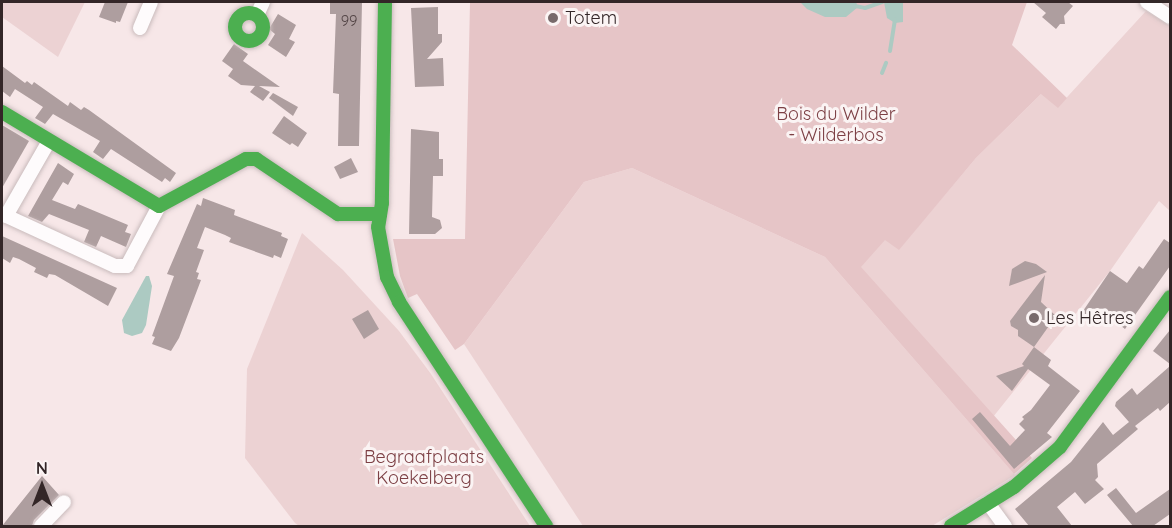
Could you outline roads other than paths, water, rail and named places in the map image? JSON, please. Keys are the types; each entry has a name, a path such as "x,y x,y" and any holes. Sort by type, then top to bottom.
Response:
{"street":[{"path":"140,28 151,2"},
{"path":"257,15 263,2"},
{"path":"385,2 378,227 382,258 399,302 546,526"},
{"path":"1147,2 1170,17"},
{"path":"2,112 159,206"},
{"path":"49,141 4,215 115,266 127,266 159,206 246,159 256,159 338,214 380,214"},
{"path":"951,526 1014,487 1060,447 1170,297"},
{"path":"41,526 64,502"},
{"path":"988,503 1005,526"}],"waterway":[{"path":"855,6 865,8 882,2"},
{"path":"890,51 895,19"},
{"path":"882,73 886,63"}],"place":[{"name":"Totem","path":"553,18"},
{"name":"Les Hêtres","path":"1034,318"}],"park label":[{"name":"Bois du Wilder - Wilderbos","path":"836,125"},
{"name":"Begraafplaats Koekelberg","path":"424,468"}]}
